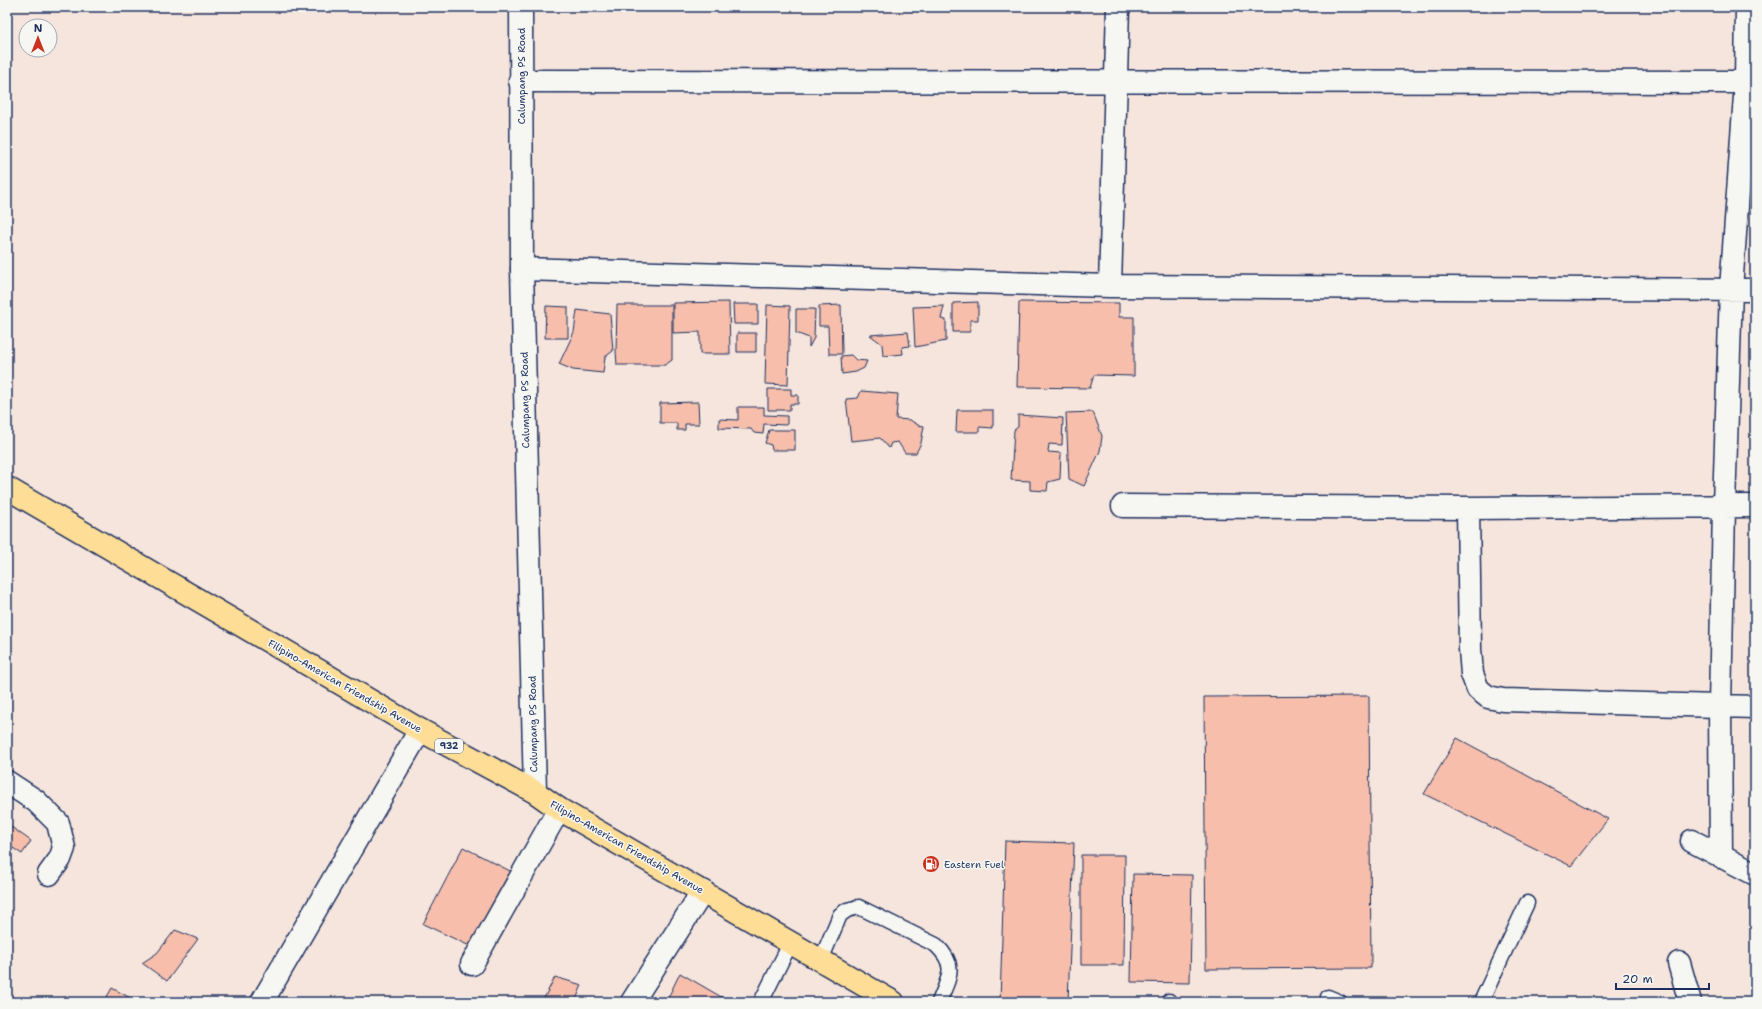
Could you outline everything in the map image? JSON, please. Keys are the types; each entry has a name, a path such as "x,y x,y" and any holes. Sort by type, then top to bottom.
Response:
{"main road":[{"name":"Filipino-American Friendship Avenue","path":"7,488 420,730 535,792 559,810 893,1002"}],"street":[{"name":"Calumpang PS Road","path":"521,7 520,81 522,269 535,792"},
{"path":"1110,286 1118,7"},
{"path":"1721,857 1720,707 1724,506 1731,289 1750,82 1747,7"},
{"path":"520,81 1750,82"},
{"path":"522,269 1110,286 1755,290"},
{"path":"1123,506 1468,508 1755,506"},
{"path":"1468,508 1470,649 1472,674 1478,689 1488,697 1503,700 1755,707"},
{"path":"262,1002 420,730"},
{"path":"7,782 36,801 58,823 64,848 60,860 49,874"},
{"path":"472,964 559,810"},
{"path":"1692,842 1755,874"},
{"path":"632,1002 702,891"},
{"path":"1679,963 1690,1002"}],"lane":[{"path":"1481,1002 1527,903"},
{"path":"821,960 840,915 847,910 859,907 936,945 946,954 950,973 939,1002"},
{"path":"761,1002 791,942"}],"building":[{"path":"729,302 730,354 700,354 700,332 673,333 673,303"},
{"path":"978,302 978,320 970,320 970,332 953,332 953,303"},
{"path":"1019,302 1119,303 1119,317 1134,317 1134,376 1094,375 1090,388 1017,387"},
{"path":"733,304 758,304 758,324 734,324"},
{"path":"617,305 672,305 672,360 665,365 617,365"},
{"path":"767,305 790,306 788,385 765,384"},
{"path":"841,305 842,354 829,354 828,326 819,326 819,306"},
{"path":"546,306 568,307 568,338 545,338"},
{"path":"944,306 941,319 946,320 946,341 915,347 913,307"},
{"path":"796,309 815,309 814,338 809,347 809,338 796,333"},
{"path":"577,310 610,314 613,351 605,357 603,373 573,370 559,364 574,332"},
{"path":"908,332 910,346 902,347 903,354 883,356 882,344 870,335"},
{"path":"737,333 756,333 756,352 737,352"},
{"path":"851,355 856,360 867,361 864,368 856,372 842,374 841,356"},
{"path":"768,389 791,389 791,395 798,395 798,404 790,404 790,410 768,410"},
{"path":"861,391 898,394 896,419 910,420 918,425 924,426 921,443 916,453 905,453 898,442 891,443 889,448 880,438 851,441 846,399 858,398"},
{"path":"698,402 699,424 685,424 685,430 677,430 677,423 660,423 660,403"},
{"path":"738,407 764,407 764,415 787,416 787,425 764,424 763,434 754,433 751,429 719,428 719,419 738,420"},
{"path":"957,410 993,410 993,428 979,427 979,432 956,432"},
{"path":"1093,412 1102,436 1100,451 1084,486 1069,479 1066,413"},
{"path":"1018,415 1063,418 1062,445 1049,444 1048,452 1061,453 1060,479 1048,482 1047,491 1030,490 1030,481 1011,480 1014,430 1018,427"},
{"path":"769,430 795,430 795,450 772,450 771,445 765,443"},
{"path":"1369,696 1371,968 1206,969 1204,697"},
{"path":"1457,738 1608,819 1571,866 1424,794"},
{"path":"7,824 31,841 22,854 7,844"},
{"path":"1005,841 1074,843 1068,1002 1000,1002"},
{"path":"463,847 516,874 474,948 423,924"},
{"path":"1081,855 1125,855 1124,965 1081,965"},
{"path":"1133,874 1192,875 1190,983 1131,982"},
{"path":"175,930 198,939 167,981 142,963 157,953"},
{"path":"680,973 730,1002 666,1002"},
{"path":"555,977 582,985 575,1002 542,1002"},
{"path":"112,988 138,1002 104,1002"}],"place":[{"name":"Eastern Fuel","path":"931,864"}]}
